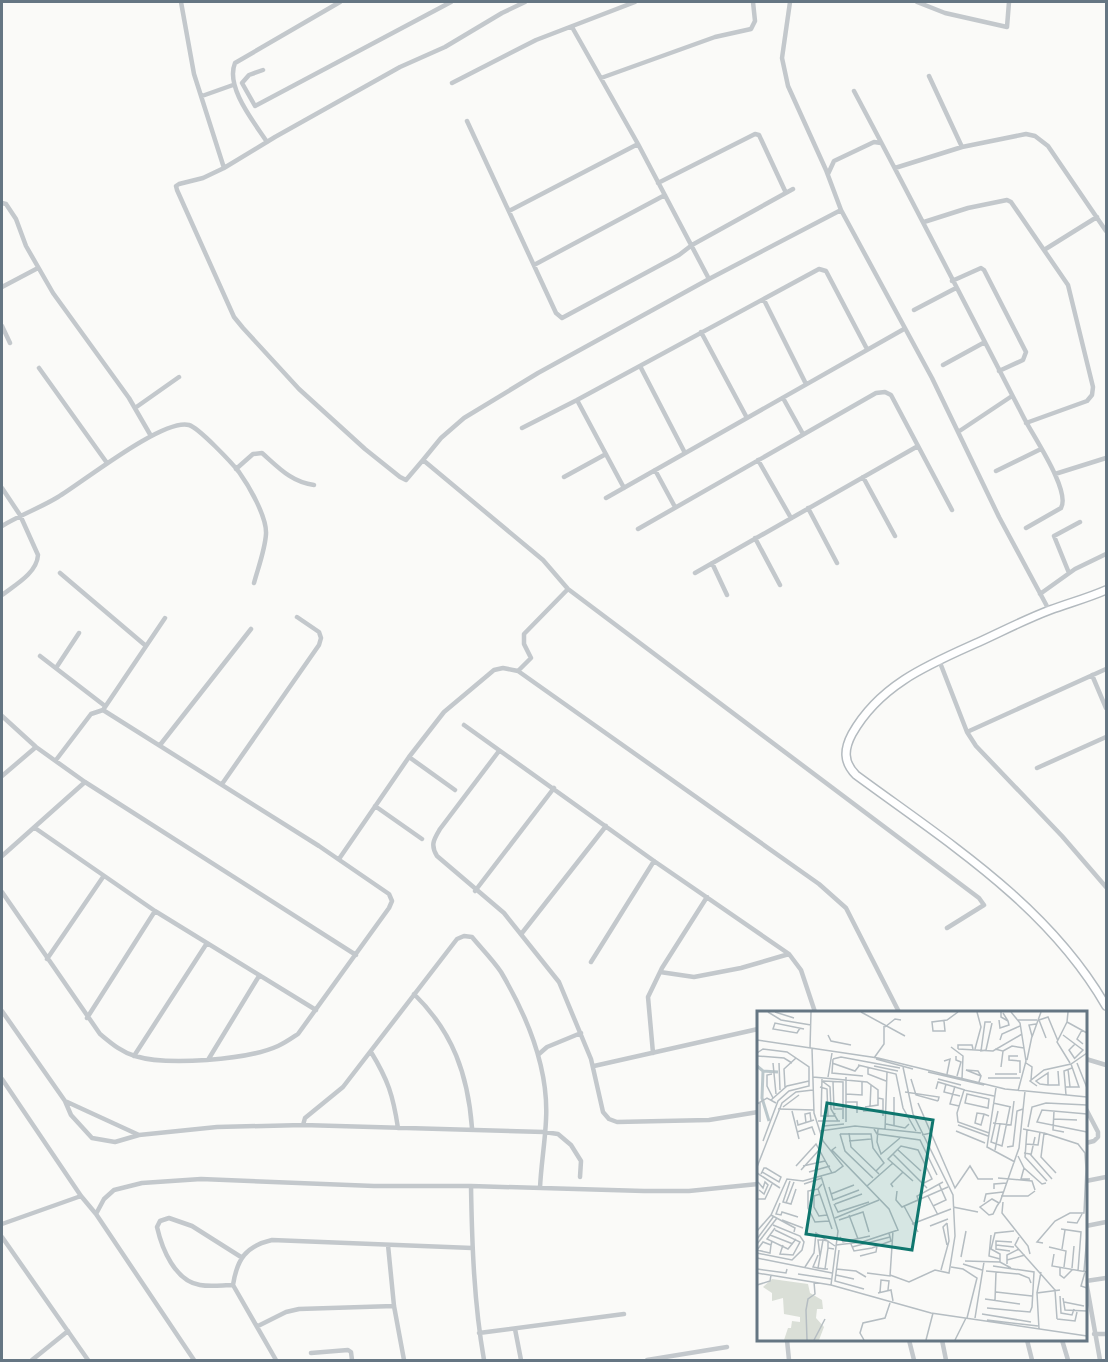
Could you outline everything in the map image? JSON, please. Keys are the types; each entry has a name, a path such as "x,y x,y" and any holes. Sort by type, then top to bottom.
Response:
{"street":[{"path":"181,2 194,74 224,168"},
{"path":"267,142 233,85 235,63 340,2"},
{"path":"263,70 249,75 242,83 255,106 410,21 451,2"},
{"path":"525,2 494,17 445,47 400,67 224,168 203,178 176,186 234,317 299,390 400,477 406,480 441,438 464,418 548,367 840,210"},
{"path":"453,83 536,40 635,2"},
{"path":"601,78 715,37 751,29 754,21 753,2"},
{"path":"790,2 783,61 788,86 828,174 840,210 932,378 999,517 1049,610"},
{"path":"917,2 945,13 1007,27 1009,2"},
{"path":"572,27 638,144 709,279"},
{"path":"929,76 962,147"},
{"path":"202,96 233,85"},
{"path":"854,92 924,222 1026,423 1055,474 1064,498 1063,505 1026,528"},
{"path":"467,122 556,313 562,318 794,189"},
{"path":"658,183 751,135 758,134 786,193"},
{"path":"895,168 962,147 1026,134 1035,136 1048,146 1107,231"},
{"path":"828,174 834,161 874,142 882,143"},
{"path":"509,211 638,144"},
{"path":"534,265 665,195"},
{"path":"924,222 968,208 1007,200 1011,202 1068,285 1093,387 1092,395 1086,401 1026,423"},
{"path":"2,203 6,204 16,219 26,246 38,268 79,332 135,408 152,436"},
{"path":"1044,250 1097,217"},
{"path":"2,287 38,268"},
{"path":"952,281 981,268 984,270 1026,352 1023,360 999,371"},
{"path":"522,428 819,269 824,269 867,349"},
{"path":"914,310 956,288"},
{"path":"764,300 806,384"},
{"path":"2,326 10,343"},
{"path":"606,498 904,329"},
{"path":"702,332 747,418"},
{"path":"943,365 985,342"},
{"path":"640,366 685,453"},
{"path":"39,368 107,463"},
{"path":"135,408 179,377"},
{"path":"638,530 876,393 885,392 891,395 952,510"},
{"path":"958,432 1012,396"},
{"path":"783,398 803,434"},
{"path":"577,400 624,488"},
{"path":"2,526 57,497 152,436 174,426 188,425 198,431 236,469 248,486 266,531 254,583"},
{"path":"695,573 918,446"},
{"path":"996,471 1041,449"},
{"path":"236,469 253,454 262,453 291,479 314,485"},
{"path":"564,477 606,454"},
{"path":"1055,474 1107,458"},
{"path":"423,460 543,560 568,589 979,898 984,905 947,928"},
{"path":"758,460 791,518"},
{"path":"655,470 675,507"},
{"path":"863,477 895,536"},
{"path":"2,488 20,515 38,555 38,562 32,571 2,595"},
{"path":"808,508 837,563"},
{"path":"1069,573 1054,536 1080,522"},
{"path":"755,538 780,585"},
{"path":"1040,594 1069,573 1107,554"},
{"path":"712,563 727,595"},
{"path":"60,573 147,646"},
{"path":"518,671 531,658 524,644 524,634 568,589"},
{"path":"1107,590 1049,610 911,674 878,700 856,728 848,742 846,753 849,766 856,775 1005,886 1040,919 1087,976 1107,1006"},
{"path":"222,784 319,645 321,638 319,632 297,617"},
{"path":"57,760 91,714 104,708 165,618"},
{"path":"159,745 251,629"},
{"path":"56,668 79,633"},
{"path":"2,892 100,1034 120,1050 154,1061 207,1060 260,1053 280,1046 298,1034 392,902 389,894 339,859 104,708 40,656"},
{"path":"939,660 967,732 976,746 1106,884"},
{"path":"339,859 409,757 444,712 494,670 503,668 518,671 819,884 846,908 898,1011"},
{"path":"967,732 1107,669"},
{"path":"1092,675 1107,708"},
{"path":"2,716 36,747 85,782 356,955"},
{"path":"464,725 789,954 801,970 814,1011"},
{"path":"1037,768 1107,737"},
{"path":"2,776 36,747"},
{"path":"499,751 433,840 432,849 475,891 504,913 559,982 594,1066 603,1112 609,1119 617,1122 709,1120 757,1112"},
{"path":"409,757 455,790"},
{"path":"2,856 85,782"},
{"path":"475,891 554,788"},
{"path":"375,806 422,839"},
{"path":"522,933 606,826"},
{"path":"35,828 155,911 316,1010"},
{"path":"591,962 654,861"},
{"path":"47,959 103,877"},
{"path":"653,1053 648,997 660,972 707,897"},
{"path":"87,1018 155,911"},
{"path":"303,1125 305,1118 343,1087 457,939 464,936 471,937 500,971 521,1011 539,1054 545,1088 540,1188"},
{"path":"134,1056 207,943"},
{"path":"660,972 694,977 741,968 789,954"},
{"path":"207,1060 260,976"},
{"path":"414,994 435,1017 456,1056 469,1096 472,1128"},
{"path":"2,1011 65,1101 71,1115 92,1138 115,1142 139,1135 217,1127 303,1125 472,1128 544,1132 558,1134 571,1145 581,1161 580,1177"},
{"path":"594,1066 757,1029"},
{"path":"539,1054 547,1047 581,1033"},
{"path":"371,1052 394,1097 398,1128"},
{"path":"1087,1059 1107,1065"},
{"path":"2,1079 194,1360"},
{"path":"65,1101 139,1135"},
{"path":"1087,1110 1098,1132 1098,1137 1087,1142"},
{"path":"1087,1181 1107,1177"},
{"path":"96,1214 104,1198 114,1190 142,1183 169,1180 689,1191 757,1184"},
{"path":"471,1186 472,1248 479,1333 484,1360"},
{"path":"2,1224 81,1196"},
{"path":"233,1285 200,1285 189,1281 171,1262 160,1240 157,1227 160,1221 169,1218 192,1227 242,1257"},
{"path":"1087,1226 1107,1222"},
{"path":"2,1237 88,1360"},
{"path":"276,1360 233,1285 235,1272 242,1257 253,1247 272,1240 472,1248"},
{"path":"388,1245 394,1306 404,1360"},
{"path":"1087,1281 1107,1278"},
{"path":"1087,1288 1100,1360"},
{"path":"258,1326 286,1312 299,1309 394,1306"},
{"path":"479,1333 624,1314"},
{"path":"515,1329 520,1360"},
{"path":"32,1360 68,1331"},
{"path":"1094,1335 1107,1334"},
{"path":"787,1341 789,1360"},
{"path":"909,1341 914,1360"},
{"path":"942,1341 946,1360"},
{"path":"1027,1341 1032,1360"},
{"path":"1062,1341 1068,1360"},
{"path":"647,1360 727,1347"},
{"path":"311,1353 348,1350 351,1352 352,1360"}]}
